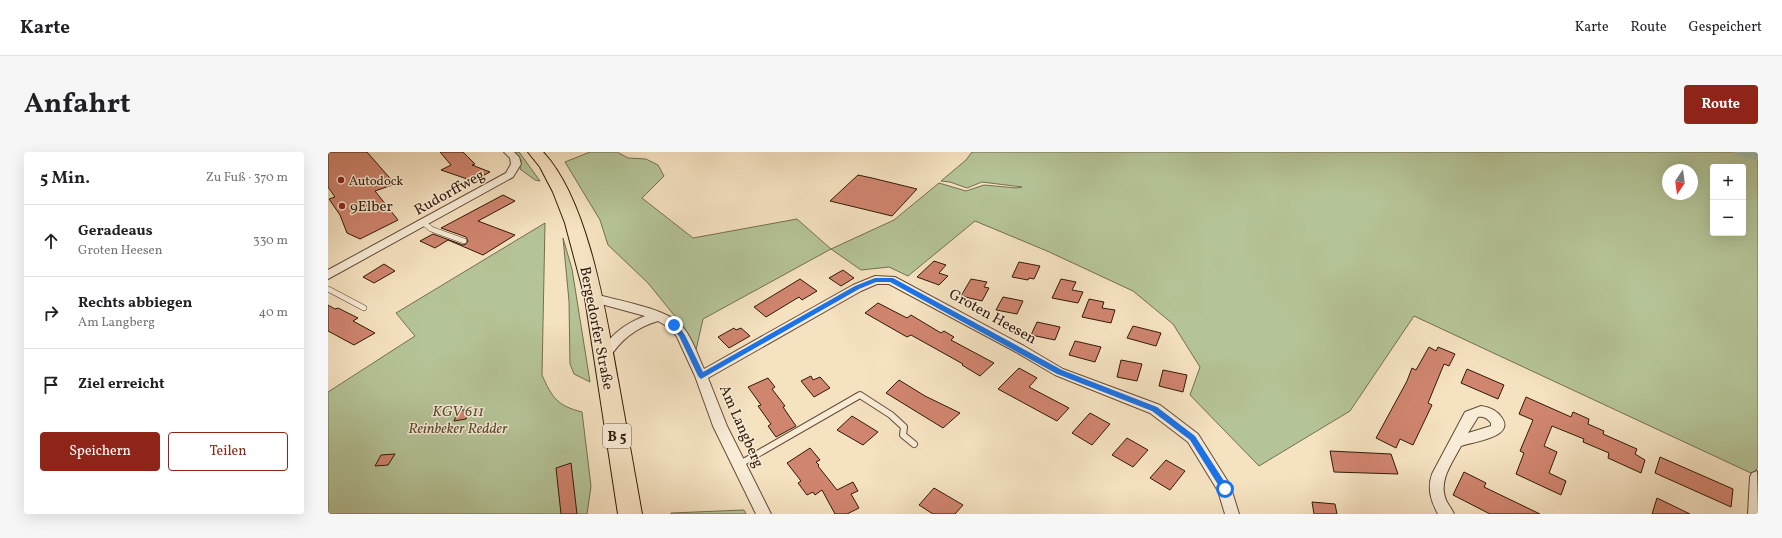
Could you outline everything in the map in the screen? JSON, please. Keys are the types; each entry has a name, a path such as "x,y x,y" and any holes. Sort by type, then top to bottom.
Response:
{"main road":[{"name":"Bergedorfer Straße","path":"535,152 547,164 561,192 573,223 594,298 630,514"}],"street":[{"name":"Rudorffweg","path":"330,271 424,223 510,175 516,164 514,157 509,152"},
{"name":"Groten Heesen","path":"701,376 857,288 875,280 891,280 1059,372 1155,409 1193,438 1225,489 1232,514"},
{"name":"Am Langberg","path":"594,298 659,316 674,325 682,335 701,376 720,426 764,514"},
{"path":"604,357 609,347 628,329 642,321 659,316"},
{"path":"1447,514 1438,497 1436,482 1456,442"},
{"path":"1755,514 1757,477"}],"lane":[{"path":"424,223 431,228 464,241"},
{"path":"328,289 364,308"},
{"path":"740,464 860,395 892,415 904,427 903,436 914,444"}],"green space":[{"path":"514,152 519,152 540,181 535,180 520,169 521,160"},
{"path":"590,152 617,152 628,158 646,159 658,165 664,176 642,198 693,238 797,219 831,249 703,319 696,350 678,320 648,283 608,245 600,220 565,162"},
{"path":"972,152 1741,152 1758,155 1758,467 1753,474 1414,316 1350,411 1259,466 1190,395 1200,367 1173,324 1133,291 1047,251 975,221 908,276 889,267 861,270 831,249 894,220 939,183 966,191 984,185 1017,188 1022,187 982,182 967,188 950,182 941,181 966,160"},
{"name":"KGV 611 Reinbeker Redder","path":"545,223 542,375 549,390 561,404 582,412 591,486 587,514 328,514 328,392 415,336 396,313"},
{"path":"563,238 572,269 590,382 574,374 570,364 569,301"},
{"path":"744,510 746,514 671,514 671,513"}],"building":[{"path":"328,152 367,152 395,184 375,191 398,220 360,239 347,233 340,215 329,199 335,197 328,187"},
{"path":"440,152 463,152 475,164 472,165 490,172 473,181 441,170 451,165"},
{"path":"858,175 917,189 892,216 830,201"},
{"path":"503,195 515,201 478,221 515,235 483,255 448,240 435,248 420,241 433,234 463,245 466,244 468,241 466,237 441,228"},
{"path":"934,261 946,265 939,273 948,276 939,285 917,277"},
{"path":"1019,262 1040,266 1034,279 1029,278 1028,280 1012,277"},
{"path":"384,264 395,271 374,283 363,277"},
{"path":"843,270 854,278 841,286 829,278"},
{"path":"800,279 817,291 802,300 799,297 766,317 754,307"},
{"path":"971,279 987,282 984,287 989,288 982,301 961,296"},
{"path":"1061,279 1076,282 1072,290 1083,292 1078,303 1052,298"},
{"path":"1003,297 1023,301 1017,314 996,310"},
{"path":"1089,299 1104,302 1102,308 1115,310 1111,323 1082,317"},
{"path":"878,303 907,318 911,315 941,333 944,331 954,337 951,340 994,363 980,376 962,365 963,364 911,335 907,337 865,313"},
{"path":"328,305 335,309 338,308 358,318 353,321 375,333 354,345 328,331"},
{"path":"1037,322 1060,327 1055,340 1031,335"},
{"path":"1133,326 1161,333 1156,346 1127,338"},
{"path":"734,328 736,330 741,328 750,336 729,348 718,337"},
{"path":"1075,341 1101,347 1095,362 1069,355"},
{"path":"1429,347 1436,351 1438,347 1455,354 1449,366 1444,364 1428,403 1432,405 1413,445 1400,439 1396,448 1376,438 1407,381 1412,368 1416,370"},
{"path":"1121,360 1142,364 1137,381 1117,377"},
{"path":"1019,368 1037,378 1029,387 1069,408 1057,421 998,389"},
{"path":"1467,369 1504,385 1498,399 1461,383"},
{"path":"1163,370 1187,375 1183,392 1159,386"},
{"path":"811,376 813,380 820,377 830,388 814,397 801,381"},
{"path":"768,378 775,387 772,389 785,406 783,407 796,426 776,437 768,426 771,424 758,406 761,405 748,387"},
{"path":"899,380 925,396 960,413 943,428 886,393"},
{"path":"1526,397 1571,417 1573,412 1589,419 1588,424 1604,431 1603,434 1637,449 1635,454 1645,460 1641,473 1608,458 1609,453 1583,442 1584,439 1552,426 1544,446 1557,452 1549,473 1566,481 1561,495 1516,474 1524,453 1520,451 1533,420 1519,414"},
{"path":"470,409 466,419 454,421 458,411"},
{"path":"1090,413 1110,424 1092,445 1072,433"},
{"path":"852,416 878,432 863,445 837,430"},
{"path":"1127,438 1148,450 1133,467 1112,455"},
{"path":"810,448 820,460 816,462 819,465 818,466 837,490 853,482 858,491 851,494 859,508 847,514 835,514 822,490 815,495 813,492 807,495 798,483 801,481 787,463"},
{"path":"1330,451 1391,454 1398,474 1334,472"},
{"path":"395,454 388,465 375,466 381,455"},
{"path":"1660,457 1733,489 1731,507 1655,473"},
{"path":"1166,460 1185,471 1170,490 1150,478"},
{"path":"571,463 577,514 561,514 556,468"},
{"path":"1464,472 1486,483 1484,487 1540,514 1490,514 1453,495"},
{"path":"934,488 963,505 955,514 933,514 919,505"},
{"path":"1657,498 1690,514 1652,514"},
{"path":"1312,502 1335,504 1337,514 1314,514"}],"waterway":[{"path":"1743,152 1758,155"}],"place":[{"name":"Autodock","path":"341,180"},
{"name":"9Elber","path":"342,206"}],"route":[{"path":"674,325 682,335 701,376 857,288 875,280 891,280 1020,349 1059,372 1155,409 1193,438 1208,459 1225,489"}]}
